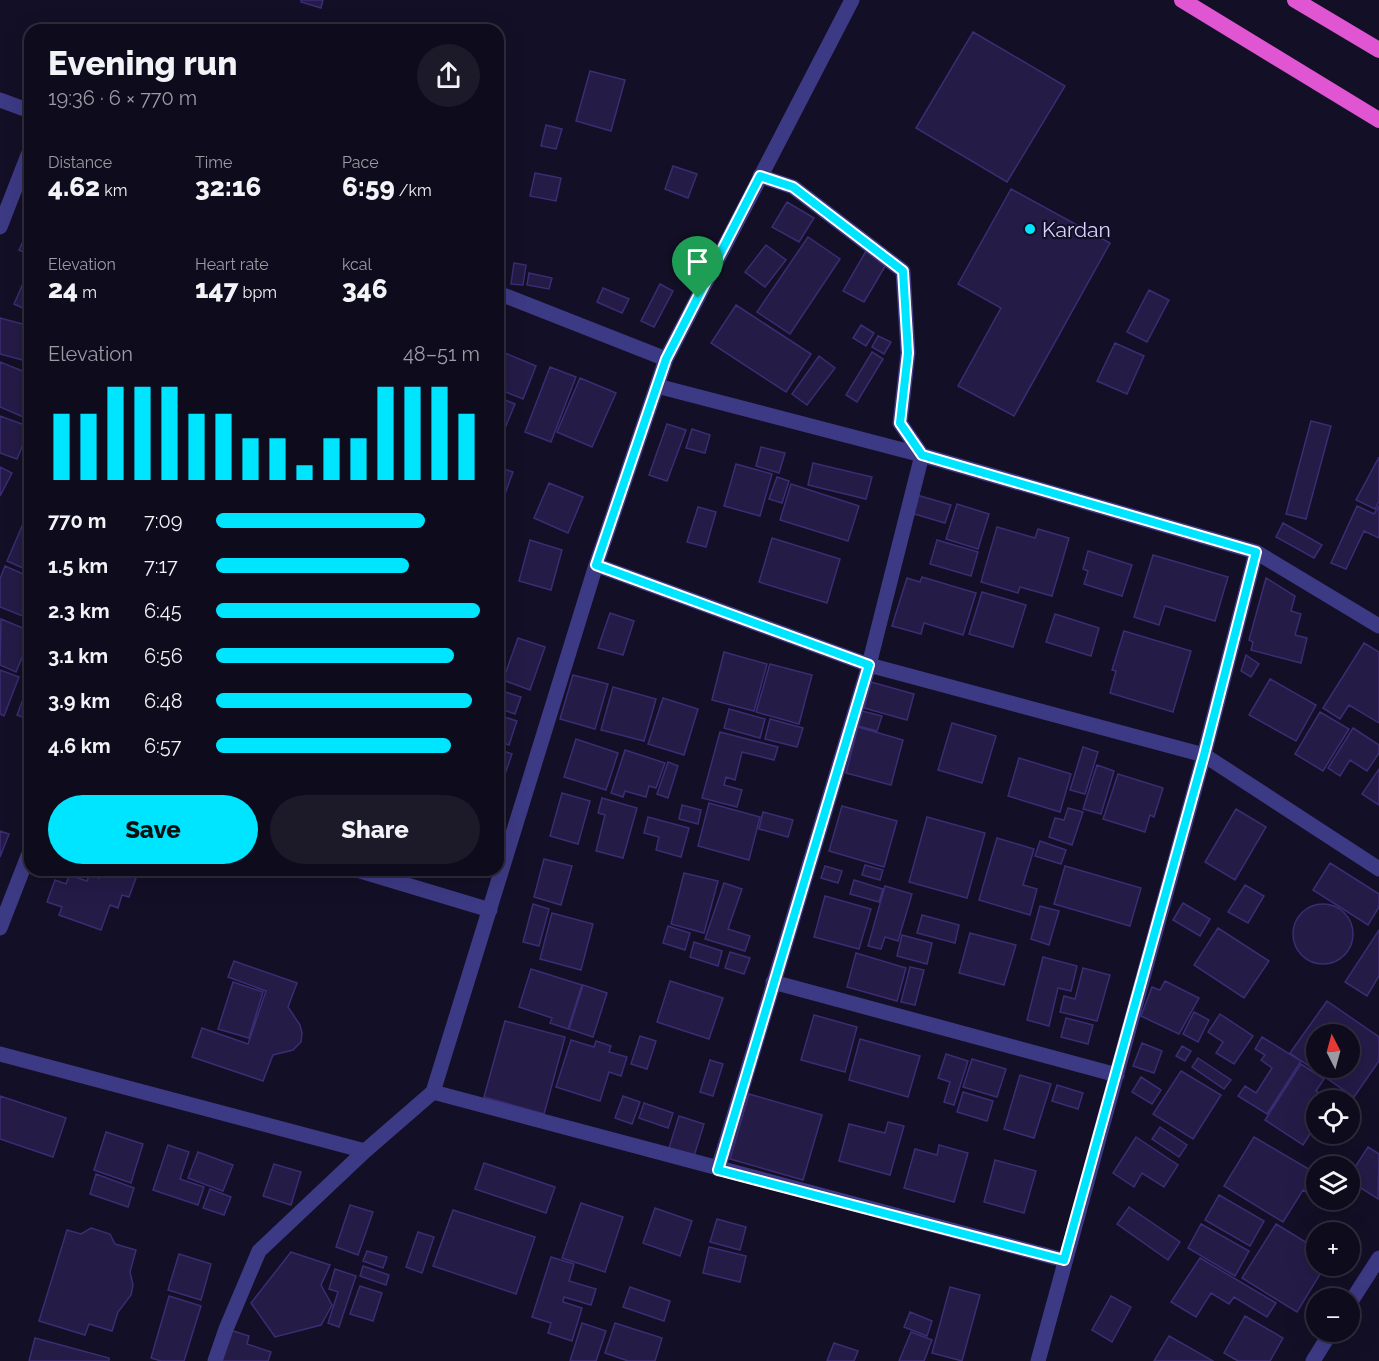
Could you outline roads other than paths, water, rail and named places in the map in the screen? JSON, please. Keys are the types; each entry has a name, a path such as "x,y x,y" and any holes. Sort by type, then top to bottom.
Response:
{"highway":[{"path":"1182,0 1379,120"},
{"path":"1295,0 1379,50"}],"street":[{"path":"504,864 596,565 666,359 852,0"},
{"path":"0,100 24,109"},
{"path":"0,227 24,165"},
{"path":"718,1170 869,665 922,455 900,423 908,353 903,271 793,187 760,176"},
{"path":"504,295 666,359"},
{"path":"657,386 922,455 1256,552 1379,626"},
{"path":"1038,1361 1204,755 1256,552"},
{"path":"596,565 869,665 1204,755 1379,869"},
{"path":"0,928 24,866"},
{"path":"377,876 490,910"},
{"path":"215,1361 259,1251 365,1151 433,1092 500,876"},
{"path":"773,982 1117,1075"},
{"path":"0,1054 365,1151"},
{"path":"433,1092 718,1170 1064,1260"},
{"path":"1360,1288 1379,1258"},
{"path":"1313,1361 1325,1342"}],"place":[{"name":"Kardan","path":"1030,229"}]}
